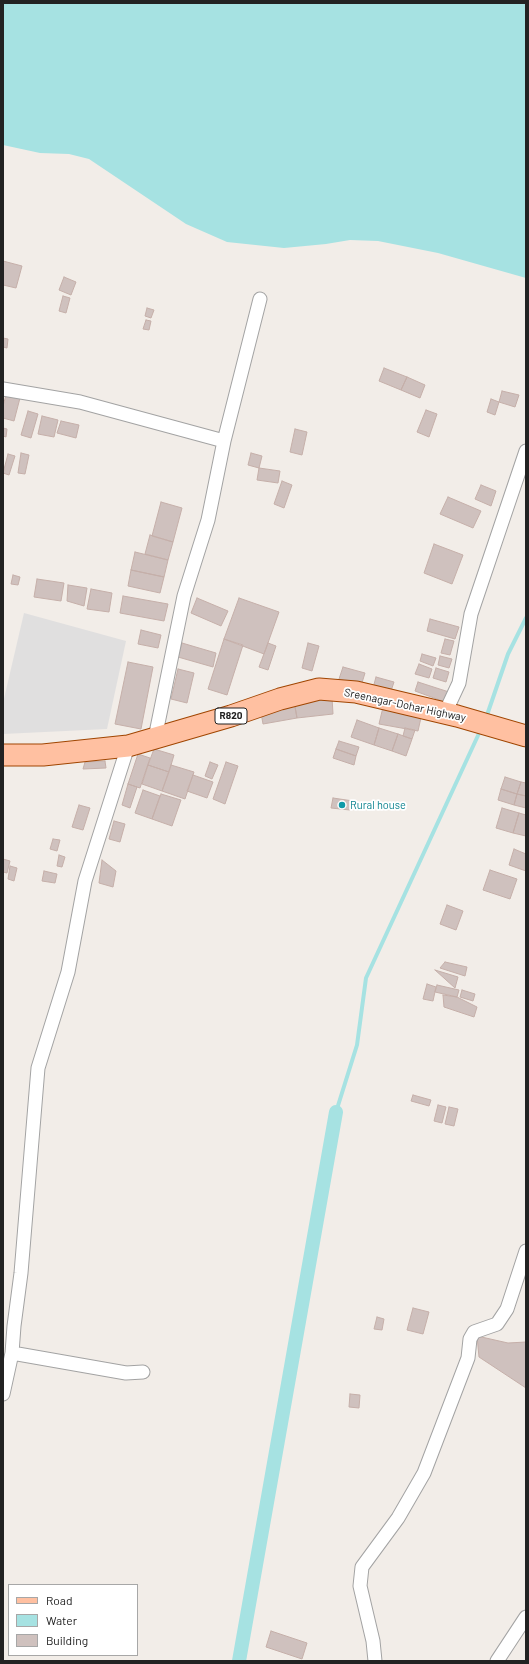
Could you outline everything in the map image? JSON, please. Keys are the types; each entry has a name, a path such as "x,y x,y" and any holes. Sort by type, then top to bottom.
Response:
{"main road":[{"name":"Sreenagar-Dohar Highway","path":"3,755 43,755 128,746 230,716 280,699 319,689 356,692 451,714 524,735"}],"street":[{"path":"156,738 184,596 208,520 224,441 260,299"},
{"path":"3,389 80,402 224,441"},
{"path":"451,714 459,683 471,614 526,450"},
{"path":"3,1394 12,1353 26,1225 38,1068 68,972 85,881 128,746"},
{"path":"375,1661 373,1642 360,1586 362,1567 398,1518 424,1473 468,1358 470,1338 474,1332 497,1324 507,1309 526,1251"},
{"path":"12,1353 126,1372 143,1372"},
{"path":"497,1661 526,1617"}],"shaded area":[{"path":"24,613 126,641 107,729 3,734 3,703"}],"water":[{"path":"3,3 526,3 526,278 438,253 378,241 350,240 284,248 227,242 186,224 89,159 69,154 40,153 3,145"}],"building":[{"path":"3,261 22,266 16,288 3,285"},
{"path":"64,277 76,282 71,295 59,290"},
{"path":"63,296 70,298 66,313 59,311"},
{"path":"147,308 154,310 151,318 145,316"},
{"path":"146,320 151,321 149,330 143,329"},
{"path":"3,338 8,339 7,348 3,347"},
{"path":"384,368 407,377 401,390 379,381"},
{"path":"407,377 425,385 420,398 401,390"},
{"path":"502,391 519,395 515,407 499,402"},
{"path":"6,395 20,398 14,421 3,418 3,406"},
{"path":"491,399 499,402 495,415 487,412"},
{"path":"426,410 437,414 429,437 417,432"},
{"path":"28,411 38,414 31,438 21,435"},
{"path":"42,416 58,420 54,437 38,434"},
{"path":"61,421 79,425 76,438 57,433"},
{"path":"3,428 7,429 6,437 3,436"},
{"path":"295,429 307,432 302,455 290,452"},
{"path":"21,453 29,455 25,474 18,473"},
{"path":"251,453 262,456 259,468 248,465"},
{"path":"8,454 15,456 9,475 3,473"},
{"path":"259,468 280,471 278,483 257,480"},
{"path":"282,481 292,485 284,508 274,504"},
{"path":"481,485 496,491 491,506 475,499"},
{"path":"448,497 481,511 473,528 440,514"},
{"path":"161,502 182,508 173,542 152,536"},
{"path":"150,535 173,542 168,560 145,554"},
{"path":"434,544 463,555 452,584 424,573"},
{"path":"135,552 168,560 164,577 131,570"},
{"path":"131,570 164,577 160,593 128,586"},
{"path":"13,575 20,577 18,585 11,584"},
{"path":"37,579 64,583 61,601 34,597"},
{"path":"68,585 87,588 84,606 67,601"},
{"path":"91,589 112,593 109,612 87,609"},
{"path":"123,596 168,604 164,621 120,613"},
{"path":"197,598 228,611 221,626 191,613"},
{"path":"239,598 279,612 264,654 224,639"},
{"path":"430,619 459,627 455,639 427,631"},
{"path":"141,630 161,635 158,648 138,644"},
{"path":"224,639 243,645 227,695 208,689"},
{"path":"445,639 454,641 450,655 441,653"},
{"path":"182,643 216,653 213,667 178,657"},
{"path":"268,643 276,646 268,670 259,667"},
{"path":"308,643 319,646 312,671 302,668"},
{"path":"422,654 436,658 433,666 420,661"},
{"path":"440,656 452,659 449,668 438,665"},
{"path":"128,662 153,667 141,729 115,724"},
{"path":"419,664 432,669 429,678 415,674"},
{"path":"343,667 365,673 361,686 339,679"},
{"path":"436,668 449,672 446,682 433,678"},
{"path":"178,669 194,673 187,703 171,699"},
{"path":"376,677 394,682 390,694 373,688"},
{"path":"418,682 449,692 445,702 415,691"},
{"path":"332,697 333,714 297,718 294,701"},
{"path":"294,701 297,718 263,724 260,707"},
{"path":"384,703 422,713 418,731 379,724"},
{"path":"357,720 379,728 374,745 351,737"},
{"path":"379,728 398,734 392,751 374,745"},
{"path":"405,728 415,730 412,739 403,736"},
{"path":"398,734 412,739 406,756 392,751"},
{"path":"339,741 359,747 356,756 336,749"},
{"path":"154,749 174,755 169,772 148,765"},
{"path":"336,749 356,756 354,765 333,758"},
{"path":"138,754 150,758 140,788 128,784"},
{"path":"105,761 106,768 83,769 85,762"},
{"path":"210,762 218,765 212,779 205,776"},
{"path":"226,762 238,766 225,804 213,799"},
{"path":"148,765 169,772 162,791 142,784"},
{"path":"171,765 194,772 185,799 162,791"},
{"path":"193,775 213,782 207,798 187,791"},
{"path":"505,777 521,782 517,794 501,789"},
{"path":"521,782 526,783 526,796 517,794"},
{"path":"128,784 137,787 130,808 122,805"},
{"path":"501,789 517,794 514,805 498,800"},
{"path":"143,790 160,796 152,819 135,813"},
{"path":"161,794 181,800 172,826 152,819"},
{"path":"517,794 526,796 526,808 514,805"},
{"name":"Rural house","path":"333,798 353,801 350,810 331,808"},
{"path":"79,805 90,808 83,830 72,827"},
{"path":"502,808 519,813 513,833 496,828"},
{"path":"519,813 526,815 526,836 513,833"},
{"path":"114,821 125,824 120,842 109,839"},
{"path":"53,839 60,840 57,851 50,849"},
{"path":"514,849 526,854 526,871 509,865"},
{"path":"59,855 65,857 62,867 57,866"},
{"path":"3,859 10,861 7,873 3,872"},
{"path":"102,860 116,871 113,887 99,883"},
{"path":"10,866 17,868 14,881 8,879"},
{"path":"490,870 517,879 510,899 483,890"},
{"path":"44,871 57,874 55,883 42,881"},
{"path":"447,905 463,911 456,930 440,924"},
{"path":"445,962 467,967 465,976 440,968"},
{"path":"435,970 458,977 455,988"},
{"path":"427,984 436,987 433,1001 423,999"},
{"path":"437,985 459,990 457,997 435,992"},
{"path":"462,990 475,994 473,1001 460,997"},
{"path":"443,995 457,997 477,1007 474,1017 444,1007"},
{"path":"413,1095 431,1100 429,1106 411,1101"},
{"path":"438,1105 446,1107 442,1123 434,1121"},
{"path":"449,1107 458,1109 454,1126 445,1124"},
{"path":"413,1308 429,1312 423,1334 407,1330"},
{"path":"377,1317 384,1319 382,1330 374,1329"},
{"path":"477,1336 508,1343 526,1342 526,1388 479,1357"},
{"path":"350,1394 360,1395 359,1408 349,1407"},
{"path":"271,1631 307,1643 302,1659 266,1647"}],"waterway":[{"path":"486,718 508,654 526,618"},
{"path":"336,1112 357,1045 366,978 481,729"},
{"path":"239,1661 336,1112"}],"place":[{"name":"Rural house","path":"342,805"}]}
